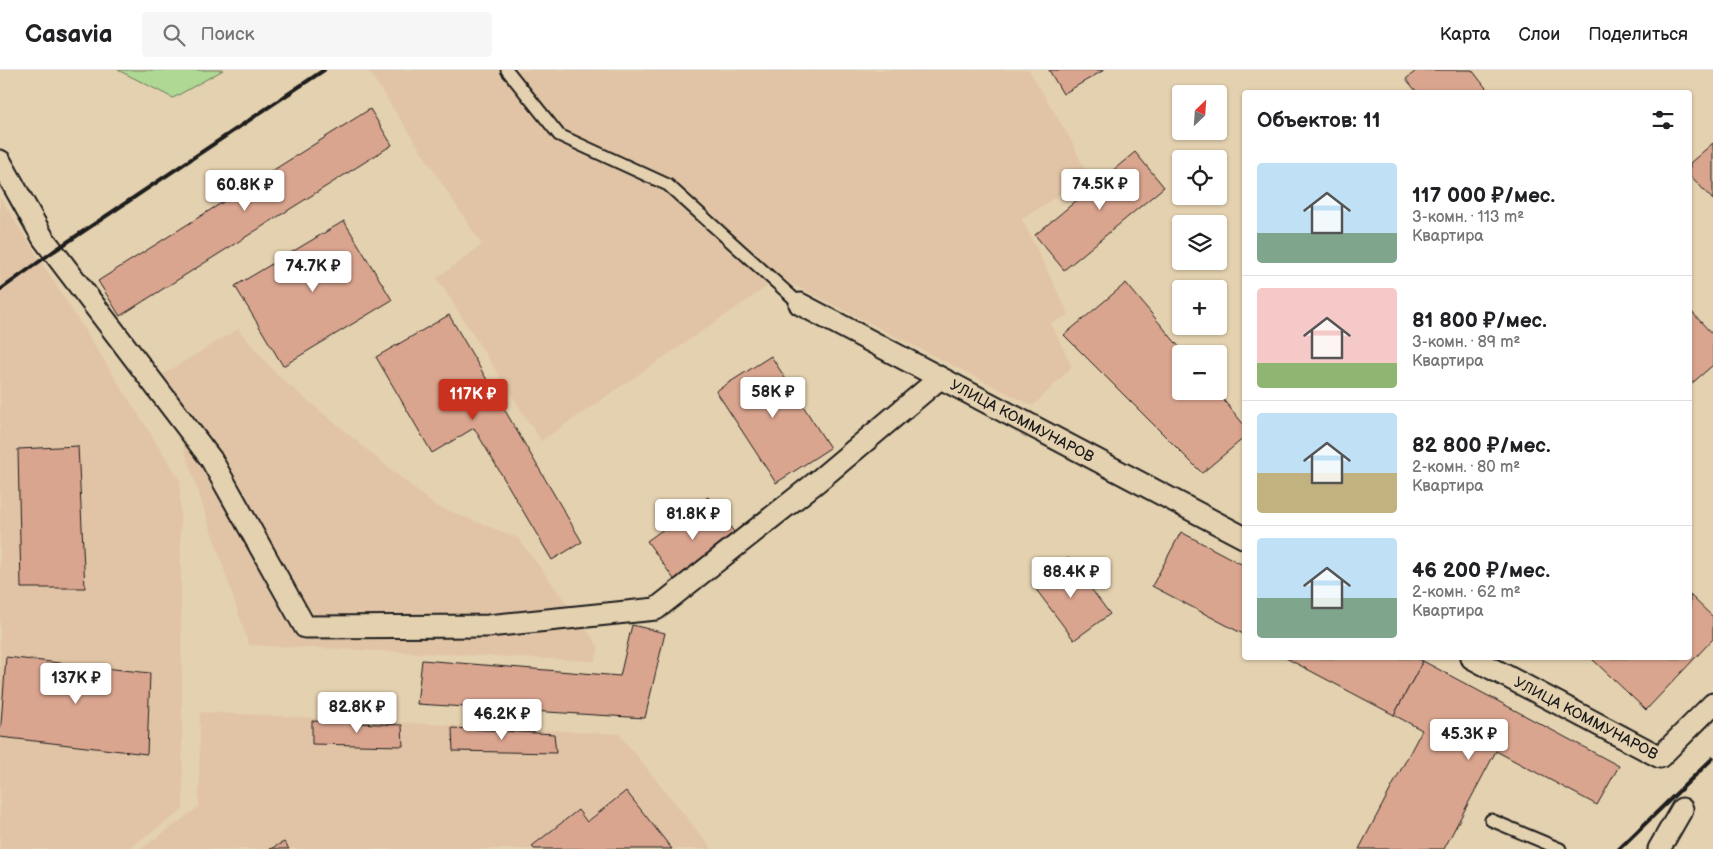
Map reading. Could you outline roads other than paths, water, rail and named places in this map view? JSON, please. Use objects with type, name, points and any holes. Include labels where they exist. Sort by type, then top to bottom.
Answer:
[{"type":"street","points":[[0,161],[43,238],[211,459],[305,626],[488,626],[656,609],[819,480],[940,378]]},
{"type":"street","name":"УЛИЦА КОММУНАРОВ","points":[[800,304],[1242,536]]},
{"type":"street","name":"УЛИЦА КОММУНАРОВ","points":[[1476,660],[1660,756],[1713,704]]},
{"type":"street","points":[[1659,849],[1682,809]]},
{"type":"lane","points":[[507,70],[559,135],[668,185],[800,304]]},
{"type":"lane","points":[[1491,820],[1560,849]]},
{"type":"railway","points":[[0,290],[54,251],[324,70]]},
{"type":"railway","points":[[1619,849],[1713,758]]}]
